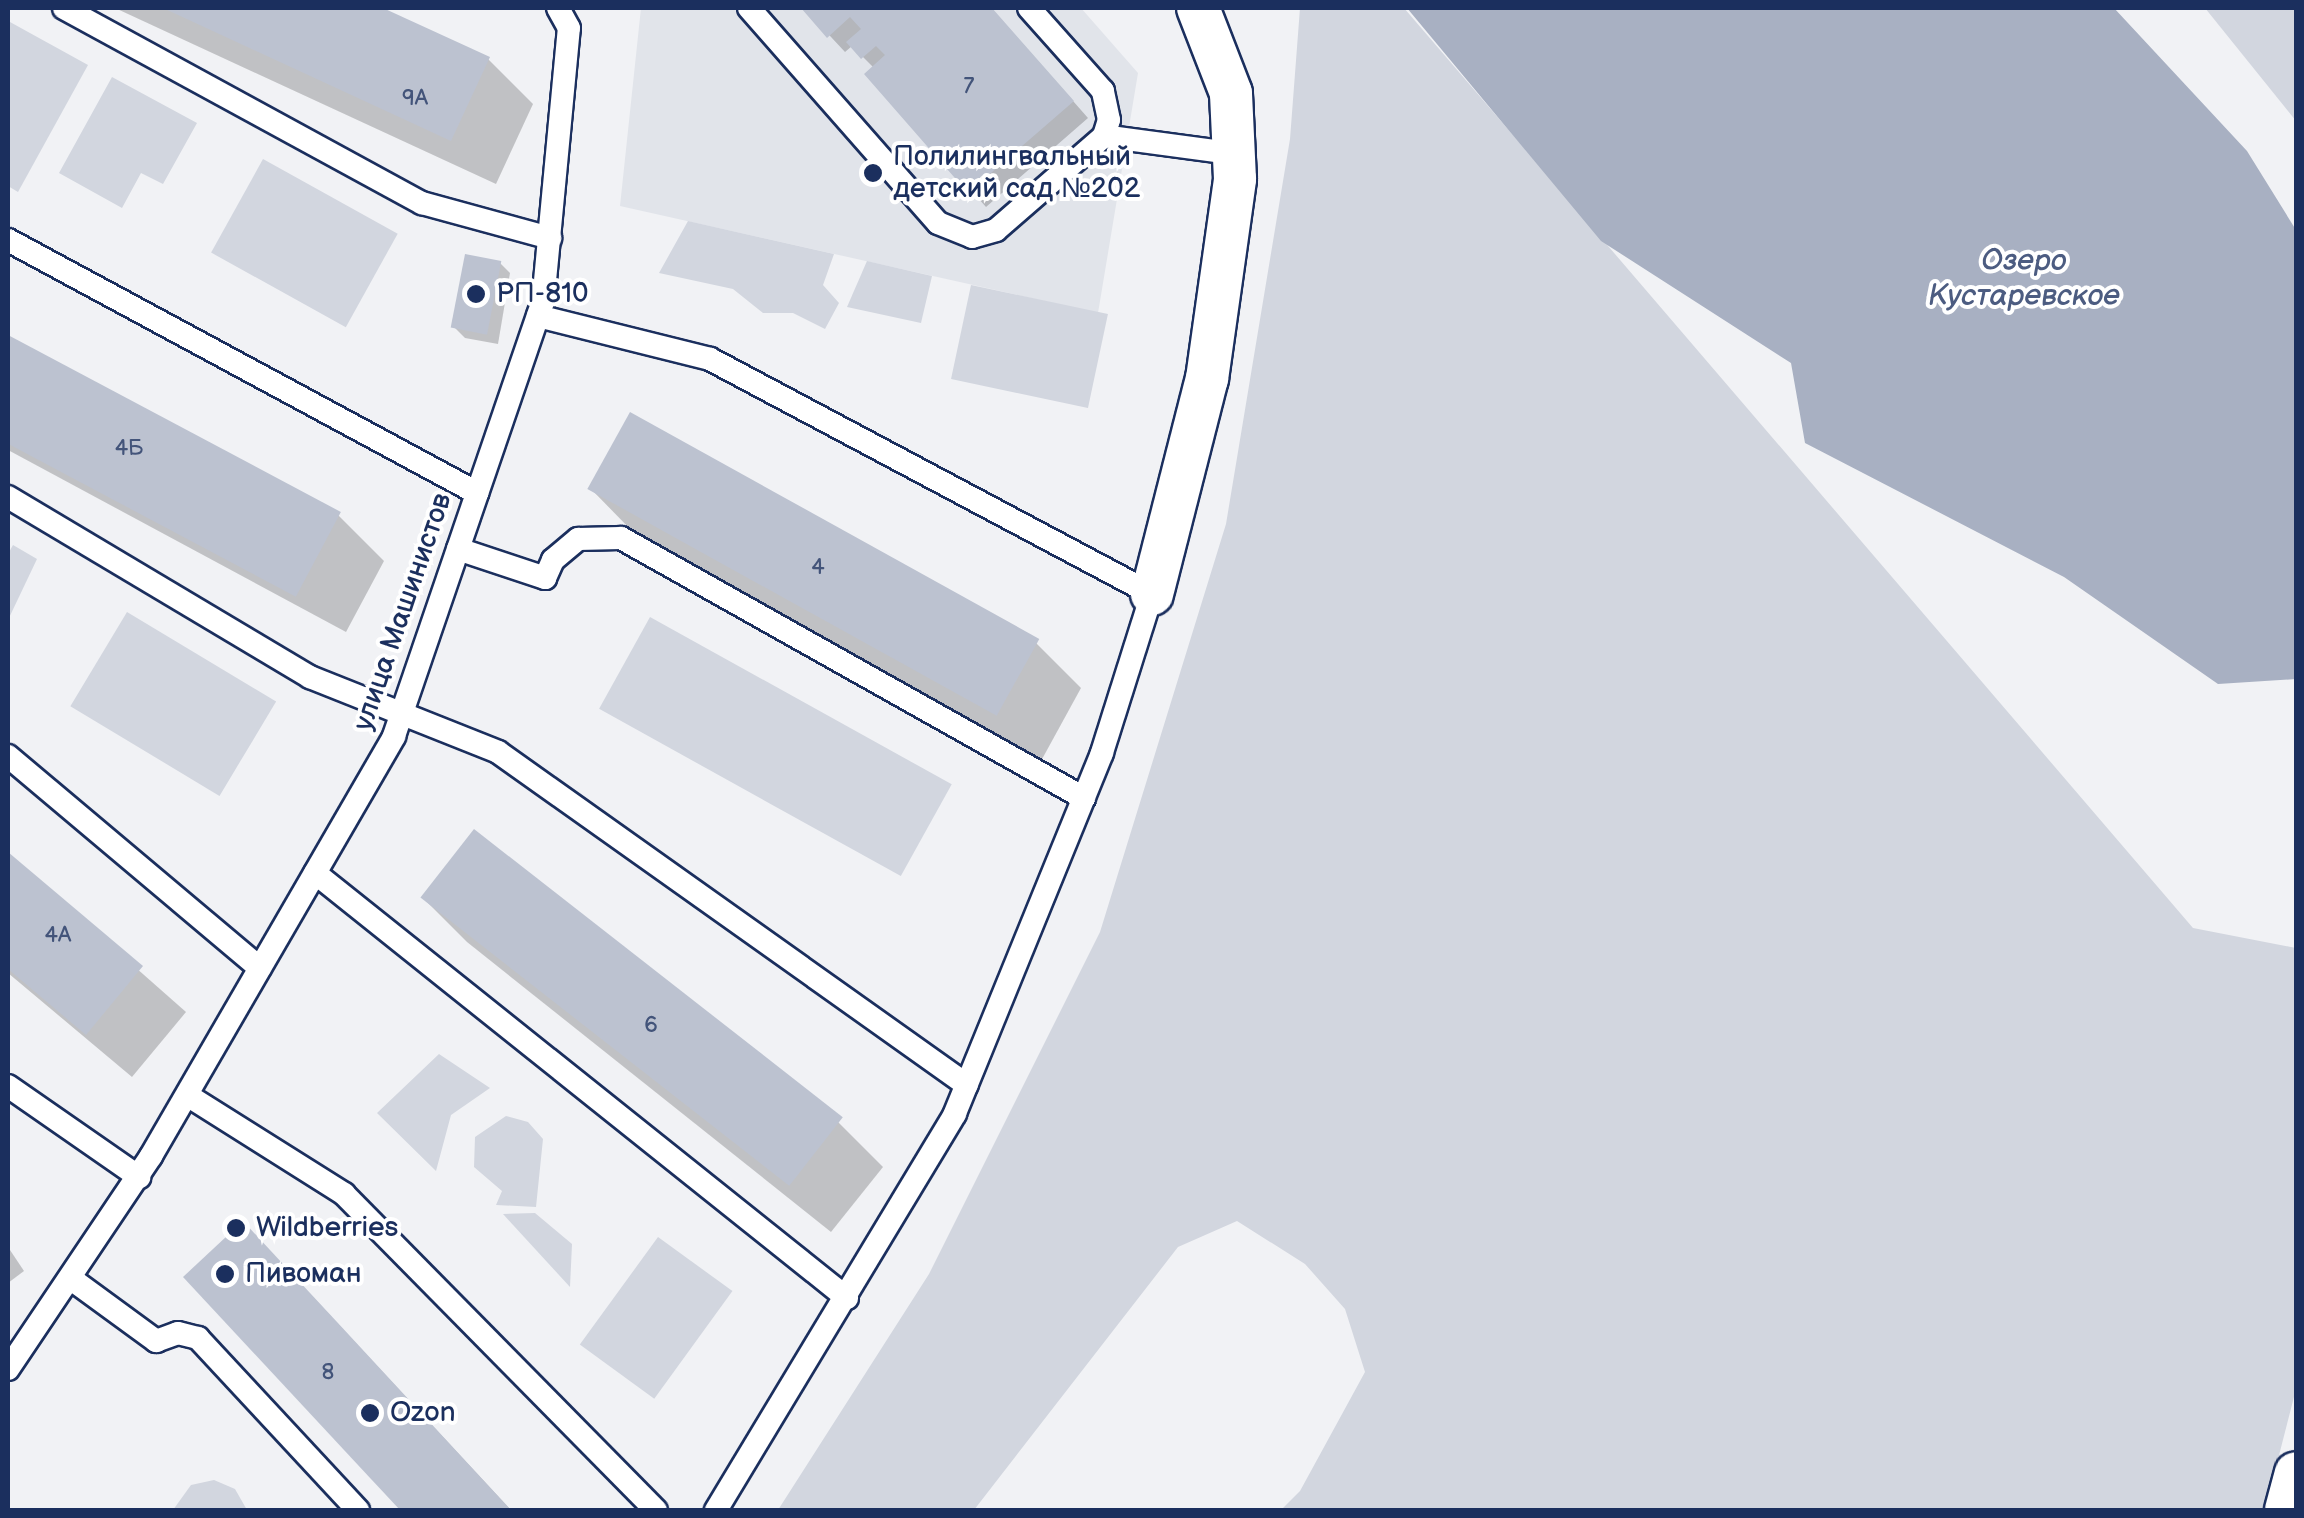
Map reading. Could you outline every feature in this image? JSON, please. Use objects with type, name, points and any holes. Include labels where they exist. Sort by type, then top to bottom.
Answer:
[{"type":"street","points":[[1152,594],[1206,378],[1237,154],[1226,74],[1198,8]]},
{"type":"street","points":[[2286,1510],[2296,1473]]},
{"type":"lane","points":[[64,8],[422,203],[550,238]]},
{"type":"lane","points":[[750,8],[938,223],[960,236],[996,230],[1104,136],[1110,113],[1103,91],[1030,8]]},
{"type":"lane","name":"улица Машинистов","points":[[8,1369],[139,1176],[315,873],[401,714],[538,316],[550,238],[562,14]]},
{"type":"lane","points":[[1104,136],[1237,154]]},
{"type":"lane","points":[[8,240],[477,494]]},
{"type":"lane","points":[[538,316],[710,359],[1152,594],[1084,798],[968,1086],[923,1176],[716,1510]]},
{"type":"lane","points":[[8,496],[310,678],[498,752],[968,1086]]},
{"type":"lane","points":[[458,549],[545,578],[553,560],[578,539],[621,538],[1084,798]]},
{"type":"lane","points":[[8,756],[260,968]]},
{"type":"lane","points":[[315,873],[847,1298]]},
{"type":"lane","points":[[8,1086],[139,1176]]},
{"type":"lane","points":[[186,1095],[344,1194],[656,1510]]},
{"type":"lane","points":[[70,1278],[156,1340],[178,1333],[198,1338],[358,1510]]},
{"type":"shaded area","name":"Полилингвальный детский сад №202","points":[[641,8],[1081,8],[1138,73],[1098,313],[620,206]]},
{"type":"shaded area","points":[[1300,8],[1404,8],[2193,928],[2296,948],[2296,1389],[2265,1510],[1281,1510],[1300,1491],[1365,1372],[1345,1309],[1305,1264],[1237,1221],[1178,1247],[974,1510],[778,1510],[929,1274],[1100,932],[1226,524],[1290,139]]},
{"type":"shaded area","points":[[2205,8],[2296,8],[2296,121]]},
{"type":"shaded area","points":[[10,22],[88,65],[18,192],[8,186]]},
{"type":"shaded area","points":[[112,77],[197,123],[163,184],[141,173],[122,208],[59,173]]},
{"type":"shaded area","points":[[263,159],[398,234],[346,327],[211,253]]},
{"type":"shaded area","points":[[688,221],[834,254],[823,285],[839,303],[825,329],[793,313],[763,313],[733,289],[659,273]]},
{"type":"shaded area","points":[[867,261],[932,276],[921,323],[847,307]]},
{"type":"shaded area","points":[[971,285],[1108,314],[1088,408],[951,379]]},
{"type":"shaded area","points":[[13,545],[37,559],[8,620],[8,554]]},
{"type":"shaded area","points":[[127,612],[276,702],[219,796],[70,706]]},
{"type":"shaded area","points":[[650,617],[952,784],[901,876],[599,709]]},
{"type":"shaded area","points":[[439,1054],[490,1088],[451,1115],[436,1171],[377,1113]]},
{"type":"shaded area","points":[[506,1116],[528,1122],[543,1139],[536,1207],[496,1205],[502,1191],[474,1167],[475,1137]]},
{"type":"shaded area","points":[[535,1213],[572,1244],[570,1287],[503,1214]]},
{"type":"shaded area","points":[[658,1237],[732,1291],[654,1399],[580,1345]]},
{"type":"shaded area","points":[[214,1480],[235,1489],[247,1510],[173,1510],[191,1485]]},
{"type":"water","name":"Озеро Кустаревское","points":[[1407,8],[2114,8],[2247,151],[2296,230],[2296,679],[2218,684],[2064,577],[1805,443],[1791,363],[1601,241]]},
{"type":"building","points":[[163,8],[383,8],[490,57],[451,141]]},
{"type":"building","points":[[801,8],[992,8],[1074,101],[968,193],[864,74],[885,55],[876,46],[861,59],[846,42],[861,29],[850,17],[827,38]]},
{"type":"building","name":"РП-810","points":[[465,254],[501,261],[487,335],[451,328]]},
{"type":"building","points":[[8,335],[341,512],[296,597],[8,444]]},
{"type":"building","points":[[630,412],[1039,639],[997,716],[587,489]]},
{"type":"building","points":[[474,829],[843,1117],[789,1186],[420,898]]},
{"type":"building","points":[[8,852],[143,966],[86,1035],[8,969]]},
{"type":"building","points":[[243,1221],[511,1510],[400,1510],[183,1277]]},
{"type":"place","name":"Полилингвальный детский сад №202","points":[[873,173]]},
{"type":"place","name":"РП-810","points":[[476,294]]},
{"type":"place","name":"Wildberries","points":[[236,1228]]},
{"type":"place","name":"Пивоман","points":[[225,1274]]},
{"type":"place","name":"Ozon","points":[[370,1413]]}]
